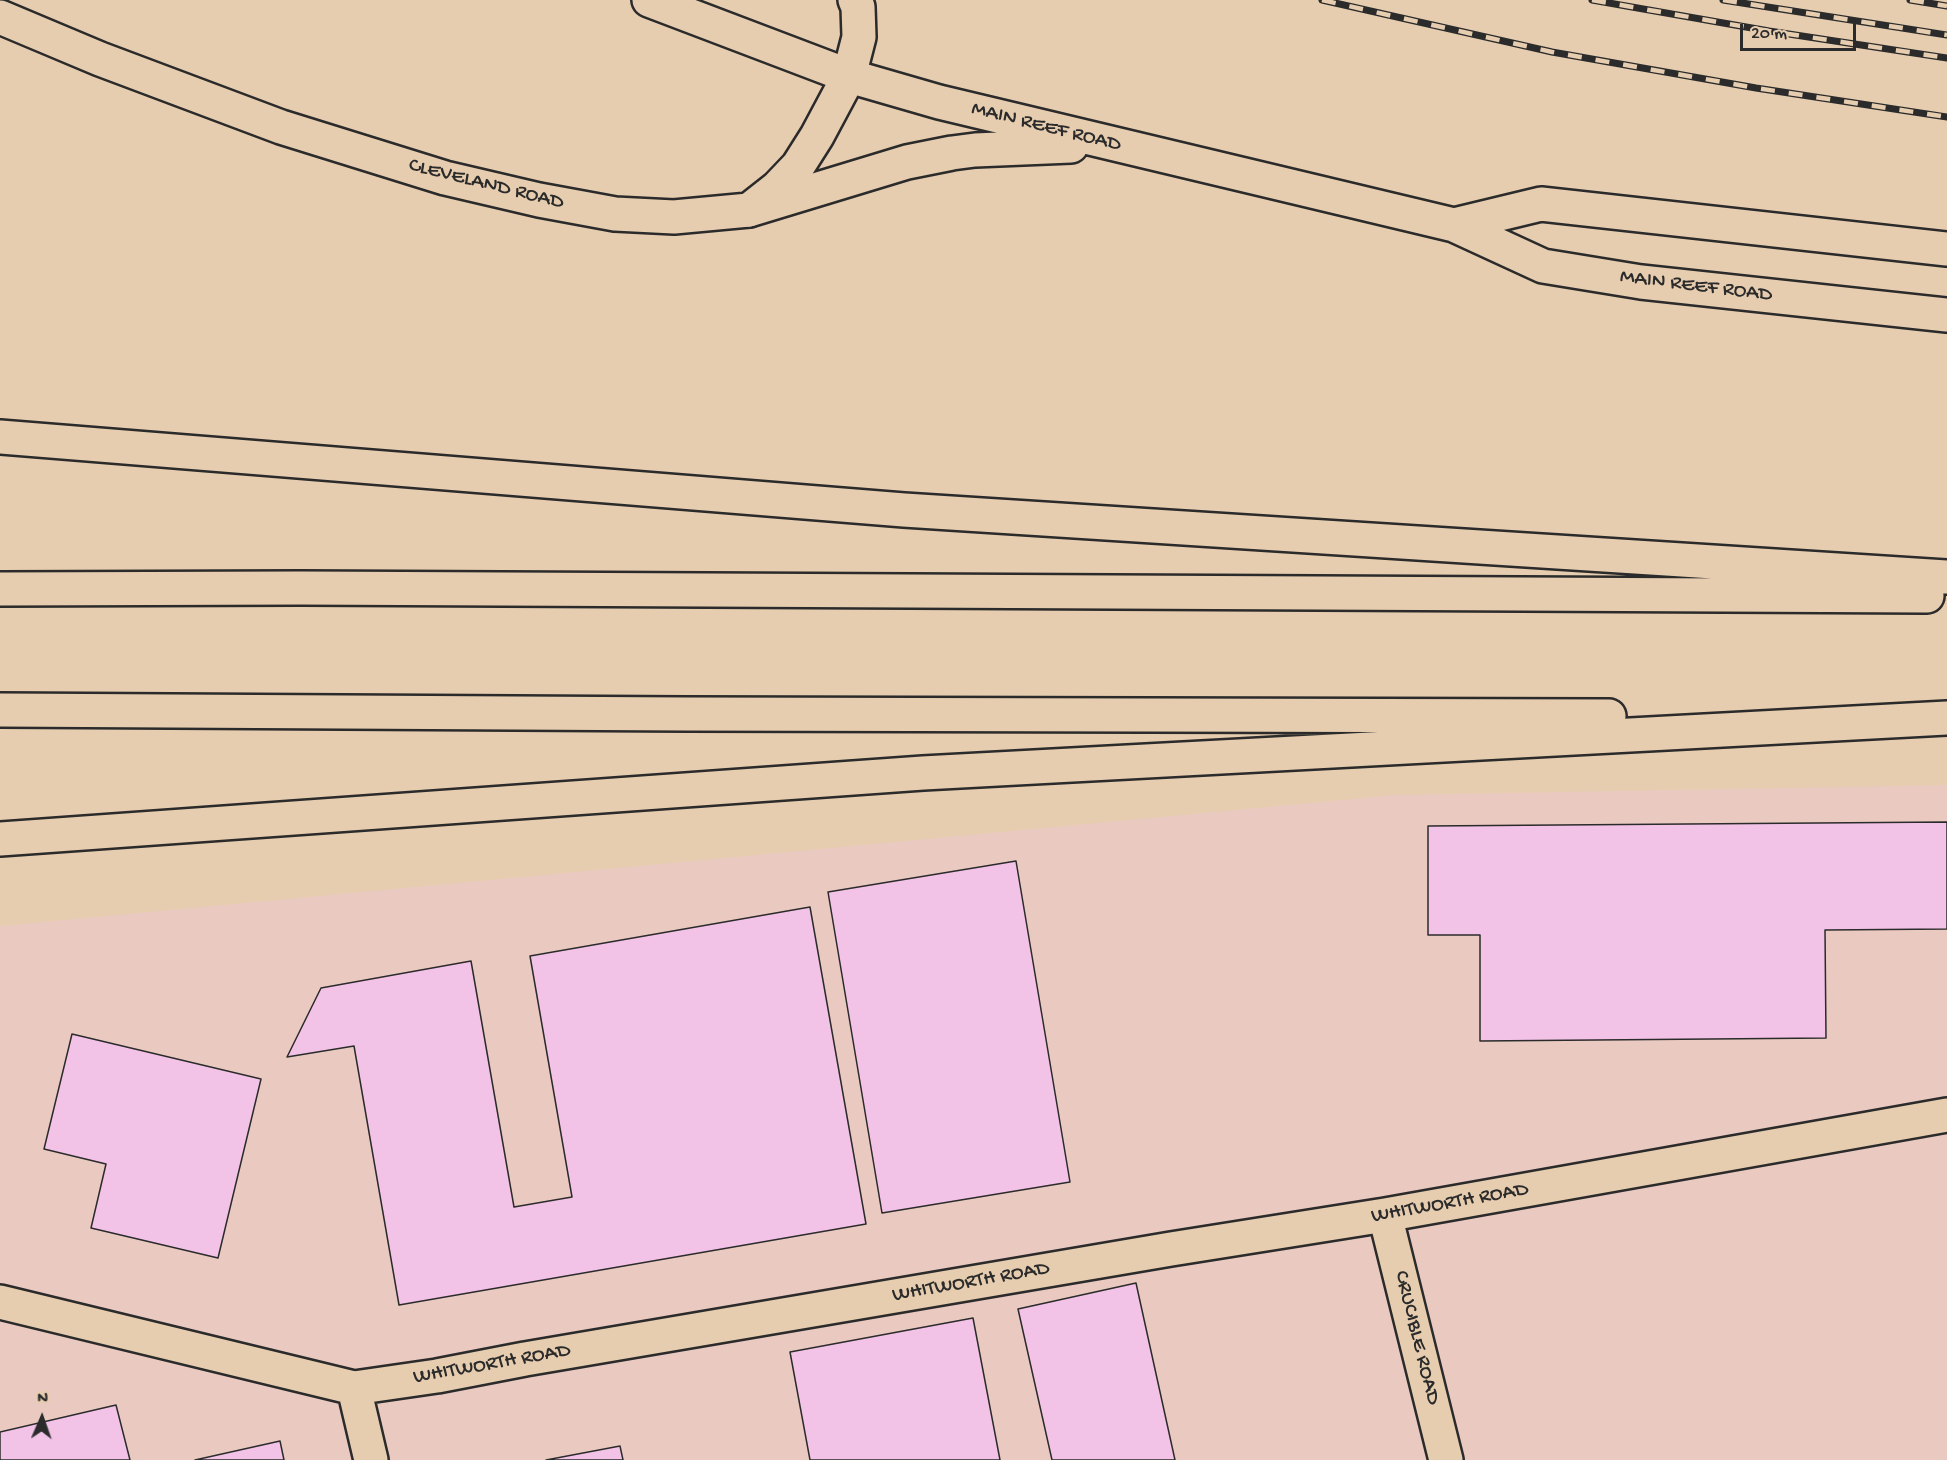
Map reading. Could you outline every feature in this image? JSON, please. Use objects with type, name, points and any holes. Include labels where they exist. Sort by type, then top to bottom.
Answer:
[{"type":"main road","name":"MAIN REEF ROAD","points":[[649,0],[849,76],[939,102],[1454,225],[1543,266],[1641,282],[1947,315]]},
{"type":"main road","points":[[749,210],[777,189],[798,166],[849,76],[859,37],[858,7],[855,0]]},
{"type":"main road","name":"CLEVELAND ROAD","points":[[0,17],[100,59],[281,127],[445,178],[539,200],[615,214],[674,217],[749,210],[907,162],[952,153],[1112,144]]},
{"type":"main road","name":"MAIN REEF ROAD","points":[[1454,225],[1541,204],[1947,249]]},
{"type":"main road","points":[[0,437],[904,510],[1947,577]]},
{"type":"main road","points":[[0,589],[312,588],[1947,597]]},
{"type":"main road","points":[[0,710],[1947,718]]},
{"type":"main road","points":[[0,839],[923,773],[1947,718]]},
{"type":"main road","name":"WHITWORTH ROAD","points":[[0,1302],[354,1388],[438,1376],[525,1359],[1171,1249],[1385,1215],[1947,1115]]},
{"type":"main road","name":"CRUCIBLE ROAD","points":[[1385,1215],[1446,1460]]},
{"type":"main road","points":[[354,1388],[371,1460]]},
{"type":"shaded area","points":[[1947,785],[1947,1460],[0,1460],[0,926],[1395,795]]},
{"type":"building","points":[[1947,822],[1947,929],[1825,930],[1826,1038],[1480,1041],[1480,935],[1428,935],[1428,826]]},
{"type":"building","points":[[1016,861],[1070,1182],[882,1213],[828,892]]},
{"type":"building","points":[[810,907],[866,1224],[399,1305],[354,1046],[287,1057],[321,988],[471,961],[514,1207],[572,1197],[530,956]]},
{"type":"building","points":[[72,1034],[261,1079],[218,1258],[91,1228],[106,1164],[44,1149]]},
{"type":"building","points":[[1136,1283],[1175,1460],[1052,1460],[1018,1309]]},
{"type":"building","points":[[973,1318],[1000,1460],[810,1460],[790,1352]]},
{"type":"building","points":[[116,1405],[130,1460],[0,1460],[0,1432]]},
{"type":"building","points":[[280,1441],[284,1460],[195,1460]]},
{"type":"building","points":[[620,1446],[623,1460],[546,1460]]},
{"type":"railway","points":[[1322,0],[1552,52],[1756,88],[1947,117]]},
{"type":"railway","points":[[1592,0],[1769,31],[1947,58]]},
{"type":"railway","points":[[1723,0],[1947,35]]},
{"type":"railway","points":[[1910,0],[1947,6]]}]
